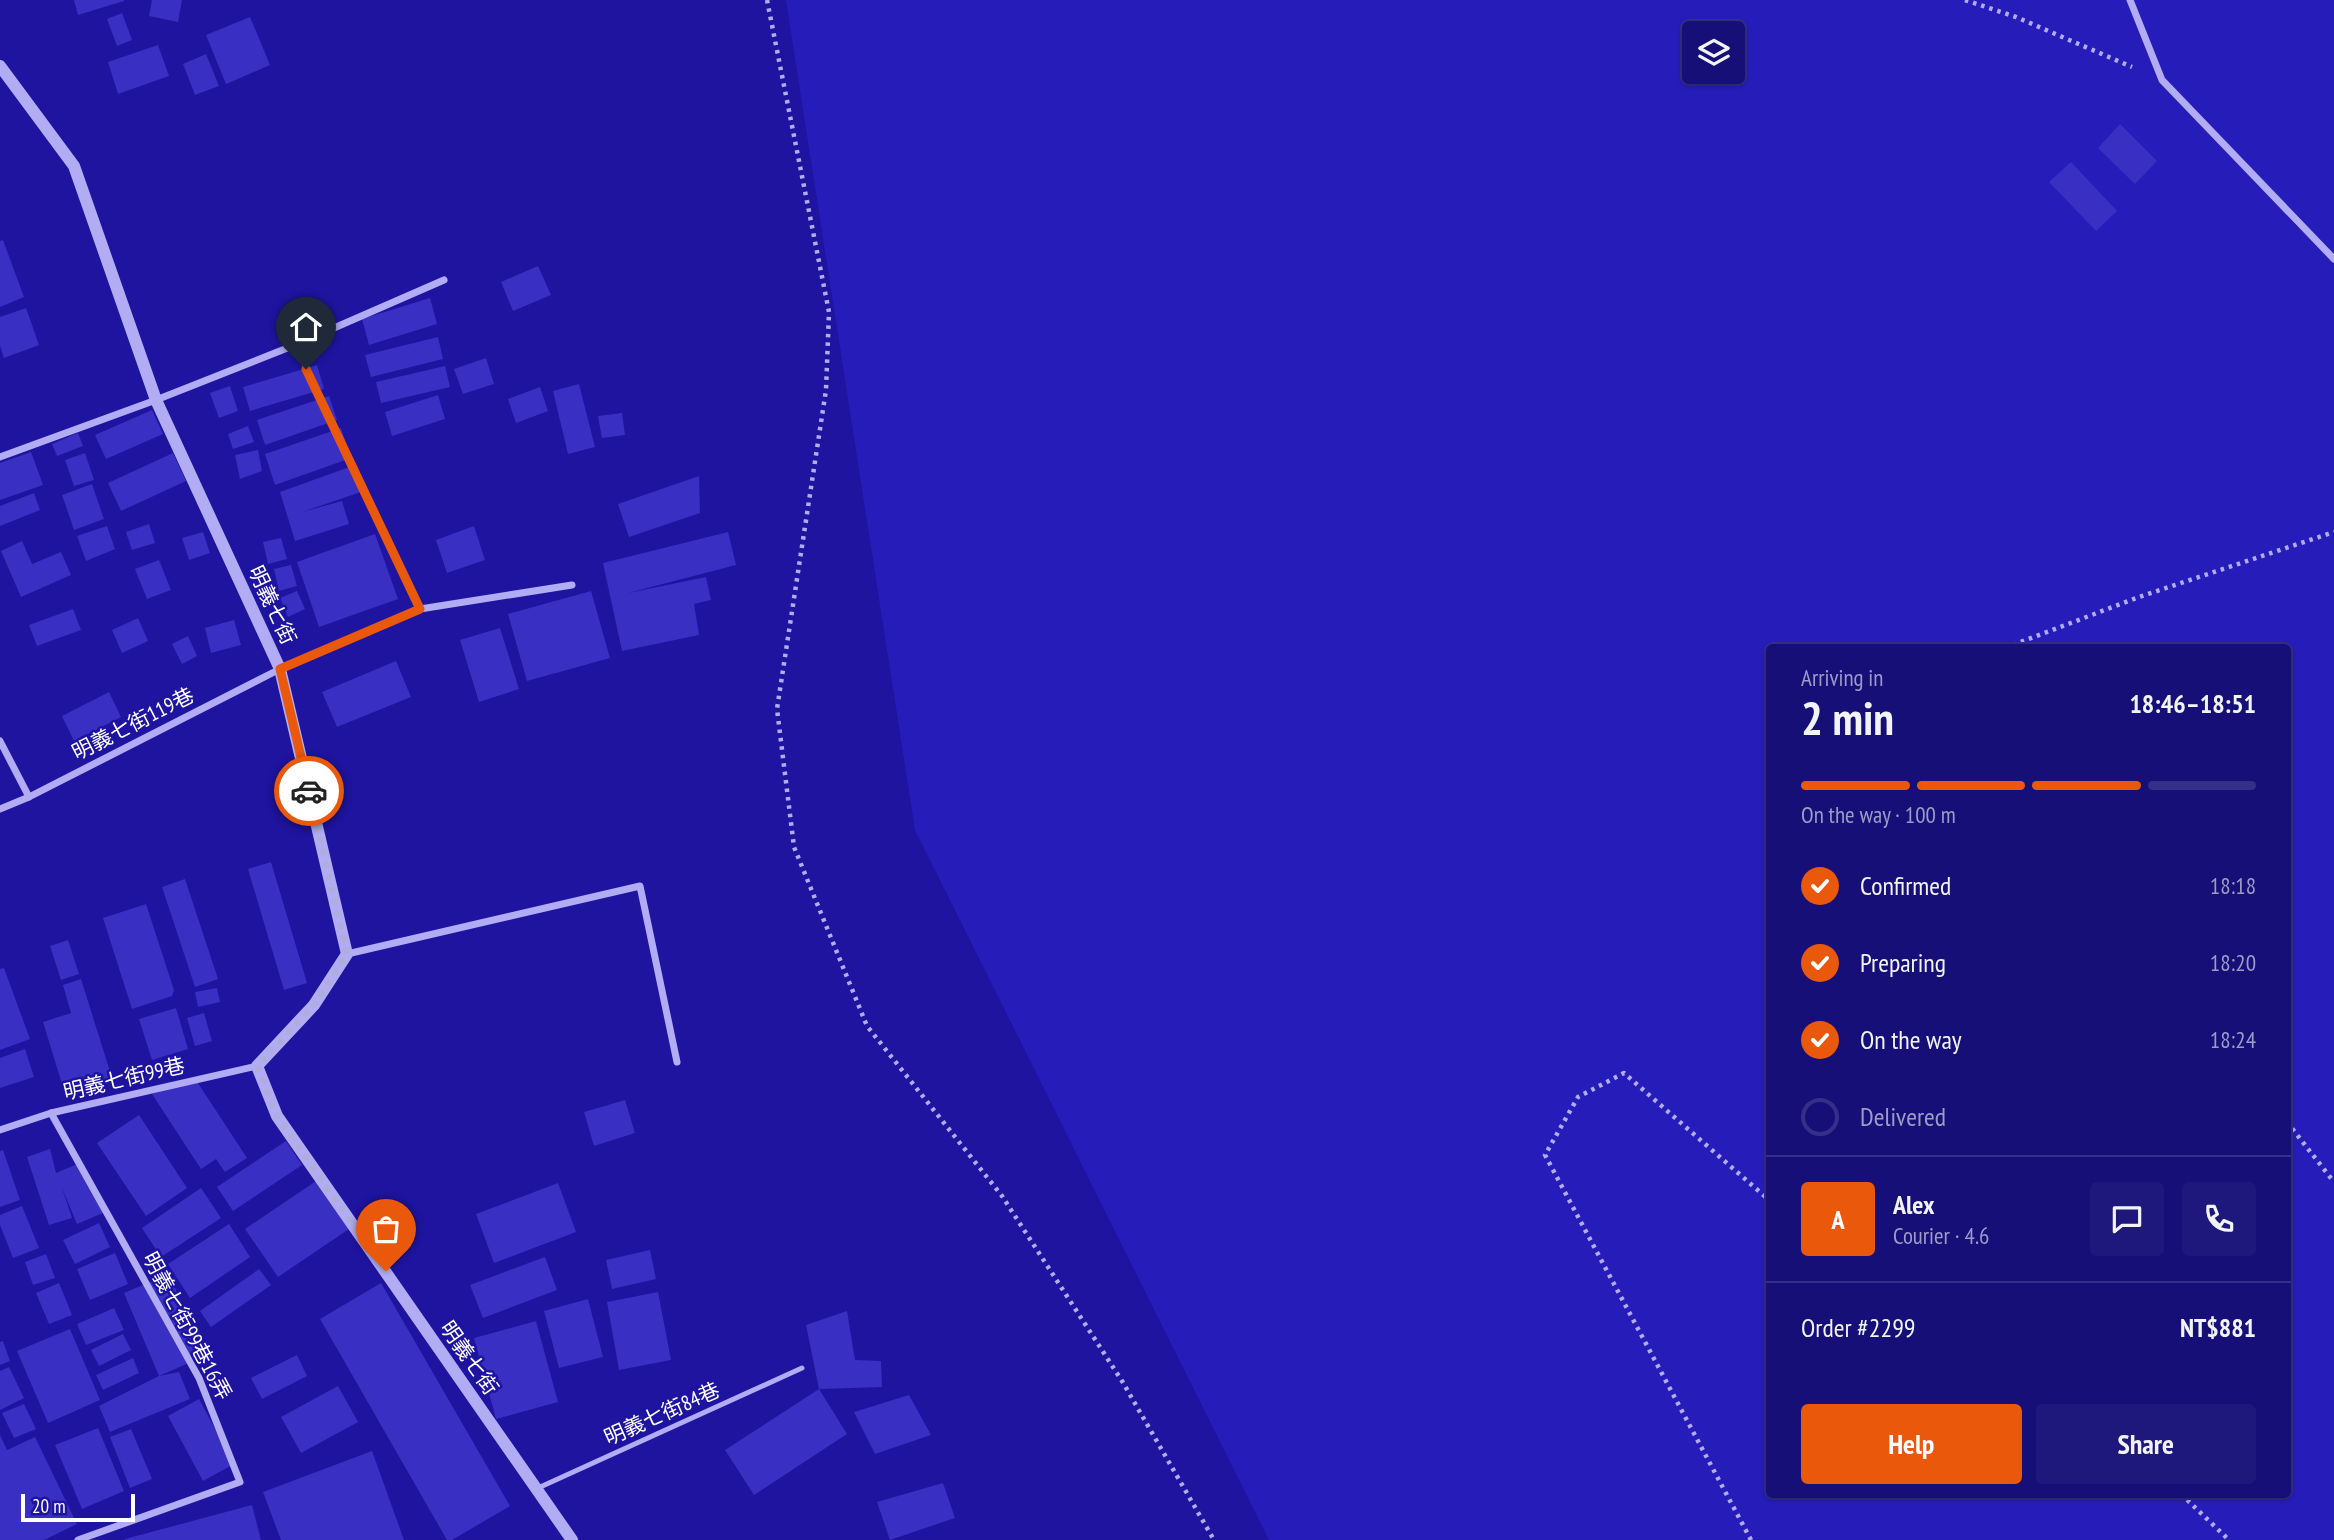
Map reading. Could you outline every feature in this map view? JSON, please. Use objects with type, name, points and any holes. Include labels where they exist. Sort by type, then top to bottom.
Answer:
[{"type":"street","points":[[2130,0],[2162,80],[2334,259]]},
{"type":"street","name":"明義七街","points":[[0,66],[74,166],[156,400],[280,669],[347,954]]},
{"type":"street","points":[[0,457],[295,345],[444,280]]},
{"type":"street","name":"明義七街119巷","points":[[0,809],[29,797],[280,669],[420,609],[572,585]]},
{"type":"street","points":[[0,741],[29,797]]},
{"type":"street","points":[[257,1066],[314,1005],[347,954],[640,886],[677,1062]]},
{"type":"street","name":"明義七街","points":[[257,1066],[277,1116],[572,1540]]},
{"type":"street","name":"明義七街99巷","points":[[0,1130],[51,1113],[257,1066]]},
{"type":"street","name":"明義七街99巷16弄","points":[[51,1113],[199,1378],[240,1482],[78,1540]]},
{"type":"lane","points":[[295,345],[420,609]]},
{"type":"lane","name":"明義七街84巷","points":[[536,1489],[802,1368]]},
{"type":"path","points":[[767,0],[828,313],[826,390],[777,709],[794,847],[867,1026],[1002,1196],[1122,1381],[1214,1540]]},
{"type":"path","points":[[1965,0],[2016,17],[2162,80]]},
{"type":"path","points":[[2016,644],[2139,597],[2334,532]]},
{"type":"path","points":[[1751,1540],[1545,1155],[1578,1097],[1624,1073],[1766,1197]]},
{"type":"path","points":[[2291,1127],[2334,1181]]},
{"type":"path","points":[[2185,1498],[2229,1540]]},
{"type":"shaded area","points":[[786,0],[2334,0],[2334,1540],[1269,1540],[915,830]]},
{"type":"building","points":[[74,0],[124,0],[124,1],[78,15]]},
{"type":"building","points":[[152,0],[182,0],[178,22],[149,16]]},
{"type":"building","points":[[122,13],[132,40],[117,46],[107,19]]},
{"type":"building","points":[[250,17],[270,65],[226,84],[206,35]]},
{"type":"building","points":[[158,45],[169,76],[118,94],[108,62]]},
{"type":"building","points":[[206,54],[219,86],[195,95],[183,64]]},
{"type":"building","points":[[2120,124],[2157,161],[2135,184],[2098,148]]},
{"type":"building","points":[[2071,162],[2117,211],[2096,231],[2049,182]]},
{"type":"building","points":[[3,240],[24,297],[0,307],[0,241]]},
{"type":"building","points":[[538,266],[551,295],[513,311],[501,282]]},
{"type":"building","points":[[430,298],[437,324],[369,345],[362,319]]},
{"type":"building","points":[[26,308],[39,345],[4,358],[0,346],[0,317]]},
{"type":"building","points":[[438,337],[443,359],[371,377],[365,355]]},
{"type":"building","points":[[486,358],[494,384],[463,394],[454,369]]},
{"type":"building","points":[[317,365],[324,389],[250,411],[243,387]]},
{"type":"building","points":[[445,366],[450,387],[381,403],[376,382]]},
{"type":"building","points":[[579,384],[595,447],[568,454],[553,391]]},
{"type":"building","points":[[230,386],[238,411],[219,418],[210,393]]},
{"type":"building","points":[[540,387],[548,411],[516,423],[508,399]]},
{"type":"building","points":[[438,395],[445,419],[392,436],[385,412]]},
{"type":"building","points":[[329,396],[337,420],[265,445],[257,420]]},
{"type":"building","points":[[152,410],[163,434],[106,459],[95,435]]},
{"type":"building","points":[[622,413],[625,435],[602,438],[598,416]]},
{"type":"building","points":[[248,426],[254,442],[233,449],[228,434]]},
{"type":"building","points":[[341,428],[351,458],[275,485],[265,454]]},
{"type":"building","points":[[78,433],[83,446],[57,456],[52,444]]},
{"type":"building","points":[[258,450],[262,471],[240,479],[235,455]]},
{"type":"building","points":[[31,452],[43,485],[0,500],[0,463]]},
{"type":"building","points":[[85,453],[94,480],[74,486],[65,460]]},
{"type":"building","points":[[173,453],[186,481],[121,511],[108,483]]},
{"type":"building","points":[[355,465],[362,486],[361,492],[302,512],[342,501],[349,524],[295,541],[280,492]]},
{"type":"building","points":[[699,476],[700,513],[629,537],[618,504]]},
{"type":"building","points":[[92,484],[104,519],[74,530],[62,495]]},
{"type":"building","points":[[34,493],[40,510],[0,526],[0,506]]},
{"type":"building","points":[[149,524],[155,543],[132,550],[126,532]]},
{"type":"building","points":[[107,526],[115,549],[86,561],[77,536]]},
{"type":"building","points":[[474,526],[485,560],[447,573],[436,540]]},
{"type":"building","points":[[203,532],[210,553],[189,560],[182,538]]},
{"type":"building","points":[[728,532],[736,565],[628,593],[706,577],[711,600],[694,604],[699,635],[622,651],[603,563]]},
{"type":"building","points":[[375,534],[398,599],[319,627],[297,562]]},
{"type":"building","points":[[281,538],[287,559],[268,564],[263,542]]},
{"type":"building","points":[[22,541],[32,564],[61,552],[71,575],[21,597],[1,551]]},
{"type":"building","points":[[159,560],[171,590],[147,599],[135,569]]},
{"type":"building","points":[[291,565],[297,586],[279,591],[274,569]]},
{"type":"building","points":[[297,591],[305,609],[288,617],[280,598]]},
{"type":"building","points":[[591,591],[610,658],[527,681],[508,614]]},
{"type":"building","points":[[73,609],[81,630],[37,646],[29,625]]},
{"type":"building","points":[[138,618],[148,641],[122,653],[112,630]]},
{"type":"building","points":[[234,620],[241,645],[211,653],[205,628]]},
{"type":"building","points":[[500,628],[519,689],[479,702],[460,640]]},
{"type":"building","points":[[188,636],[197,656],[182,664],[172,644]]},
{"type":"building","points":[[396,661],[411,697],[337,727],[322,692]]},
{"type":"building","points":[[109,692],[121,717],[74,741],[62,716]]},
{"type":"building","points":[[271,862],[307,983],[284,990],[248,869]]},
{"type":"building","points":[[185,879],[218,979],[195,987],[162,887]]},
{"type":"building","points":[[146,904],[174,990],[172,996],[132,1009],[103,918]]},
{"type":"building","points":[[68,940],[79,974],[61,980],[50,946]]},
{"type":"building","points":[[4,968],[30,1039],[0,1050],[0,969]]},
{"type":"building","points":[[81,979],[113,1081],[66,1097],[43,1022],[71,1013],[63,985]]},
{"type":"building","points":[[217,988],[220,1002],[198,1007],[195,992]]},
{"type":"building","points":[[176,1008],[188,1049],[152,1060],[139,1019]]},
{"type":"building","points":[[204,1013],[212,1041],[195,1046],[187,1018]]},
{"type":"building","points":[[25,1049],[34,1077],[0,1088],[0,1058]]},
{"type":"building","points":[[196,1080],[247,1158],[225,1172],[216,1159],[201,1169],[152,1094]]},
{"type":"building","points":[[625,1100],[635,1133],[594,1146],[584,1112]]},
{"type":"building","points":[[139,1115],[187,1188],[146,1216],[97,1143]]},
{"type":"building","points":[[286,1141],[302,1165],[233,1211],[217,1187]]},
{"type":"building","points":[[50,1149],[56,1173],[82,1162],[103,1213],[77,1224],[62,1188],[72,1218],[49,1225],[27,1157]]},
{"type":"building","points":[[3,1150],[20,1200],[0,1207],[0,1151]]},
{"type":"building","points":[[316,1181],[349,1229],[278,1277],[245,1229]]},
{"type":"building","points":[[558,1183],[576,1232],[494,1263],[476,1214]]},
{"type":"building","points":[[201,1188],[221,1218],[161,1257],[142,1228]]},
{"type":"building","points":[[22,1206],[39,1248],[13,1258],[0,1225],[0,1215]]},
{"type":"building","points":[[99,1223],[110,1247],[75,1264],[63,1240]]},
{"type":"building","points":[[229,1224],[250,1257],[190,1298],[168,1264]]},
{"type":"building","points":[[650,1250],[656,1279],[612,1289],[606,1260]]},
{"type":"building","points":[[115,1253],[128,1284],[90,1300],[77,1269]]},
{"type":"building","points":[[46,1254],[55,1278],[33,1285],[25,1262]]},
{"type":"building","points":[[545,1257],[557,1290],[483,1318],[470,1285]]},
{"type":"building","points":[[259,1269],[271,1285],[211,1327],[200,1311]]},
{"type":"building","points":[[169,1274],[205,1356],[159,1376],[124,1293]]},
{"type":"building","points":[[59,1283],[72,1315],[49,1324],[36,1293]]},
{"type":"building","points":[[381,1283],[510,1506],[452,1540],[447,1540],[320,1319]]},
{"type":"building","points":[[658,1292],[671,1360],[619,1370],[607,1302]]},
{"type":"building","points":[[588,1299],[603,1357],[559,1368],[544,1311]]},
{"type":"building","points":[[114,1308],[124,1330],[86,1345],[77,1324]]},
{"type":"building","points":[[847,1311],[855,1360],[881,1361],[882,1387],[819,1389],[806,1325]]},
{"type":"building","points":[[536,1321],[558,1402],[496,1419],[474,1338]]},
{"type":"building","points":[[70,1329],[100,1400],[48,1423],[17,1351]]},
{"type":"building","points":[[123,1334],[131,1350],[99,1366],[91,1350]]},
{"type":"building","points":[[3,1341],[10,1361],[0,1365],[0,1342]]},
{"type":"building","points":[[297,1355],[307,1376],[262,1399],[251,1378]]},
{"type":"building","points":[[133,1358],[139,1373],[103,1390],[96,1375]]},
{"type":"building","points":[[9,1367],[24,1398],[0,1410],[0,1371]]},
{"type":"building","points":[[179,1372],[190,1399],[110,1432],[99,1406],[159,1376]]},
{"type":"building","points":[[338,1386],[358,1422],[301,1453],[281,1417]]},
{"type":"building","points":[[819,1389],[847,1434],[754,1495],[725,1450]]},
{"type":"building","points":[[909,1395],[931,1435],[875,1454],[854,1412]]},
{"type":"building","points":[[199,1399],[234,1464],[203,1481],[168,1416]]},
{"type":"building","points":[[24,1404],[36,1429],[14,1438],[2,1413]]},
{"type":"building","points":[[98,1428],[124,1491],[82,1509],[55,1445]]},
{"type":"building","points":[[131,1429],[152,1479],[130,1488],[110,1437]]},
{"type":"building","points":[[0,1435],[7,1450],[35,1437],[77,1524],[44,1540],[0,1540]]},
{"type":"building","points":[[372,1451],[404,1540],[281,1540],[263,1492]]},
{"type":"building","points":[[943,1483],[955,1518],[890,1540],[877,1502]]},
{"type":"building","points":[[252,1505],[261,1540],[125,1540],[125,1539]]},
{"type":"way so far","points":[[309,791],[347,954],[314,1005],[257,1066],[277,1116],[386,1271]]},
{"type":"route","points":[[306,369],[420,609],[280,669],[309,791]]}]
